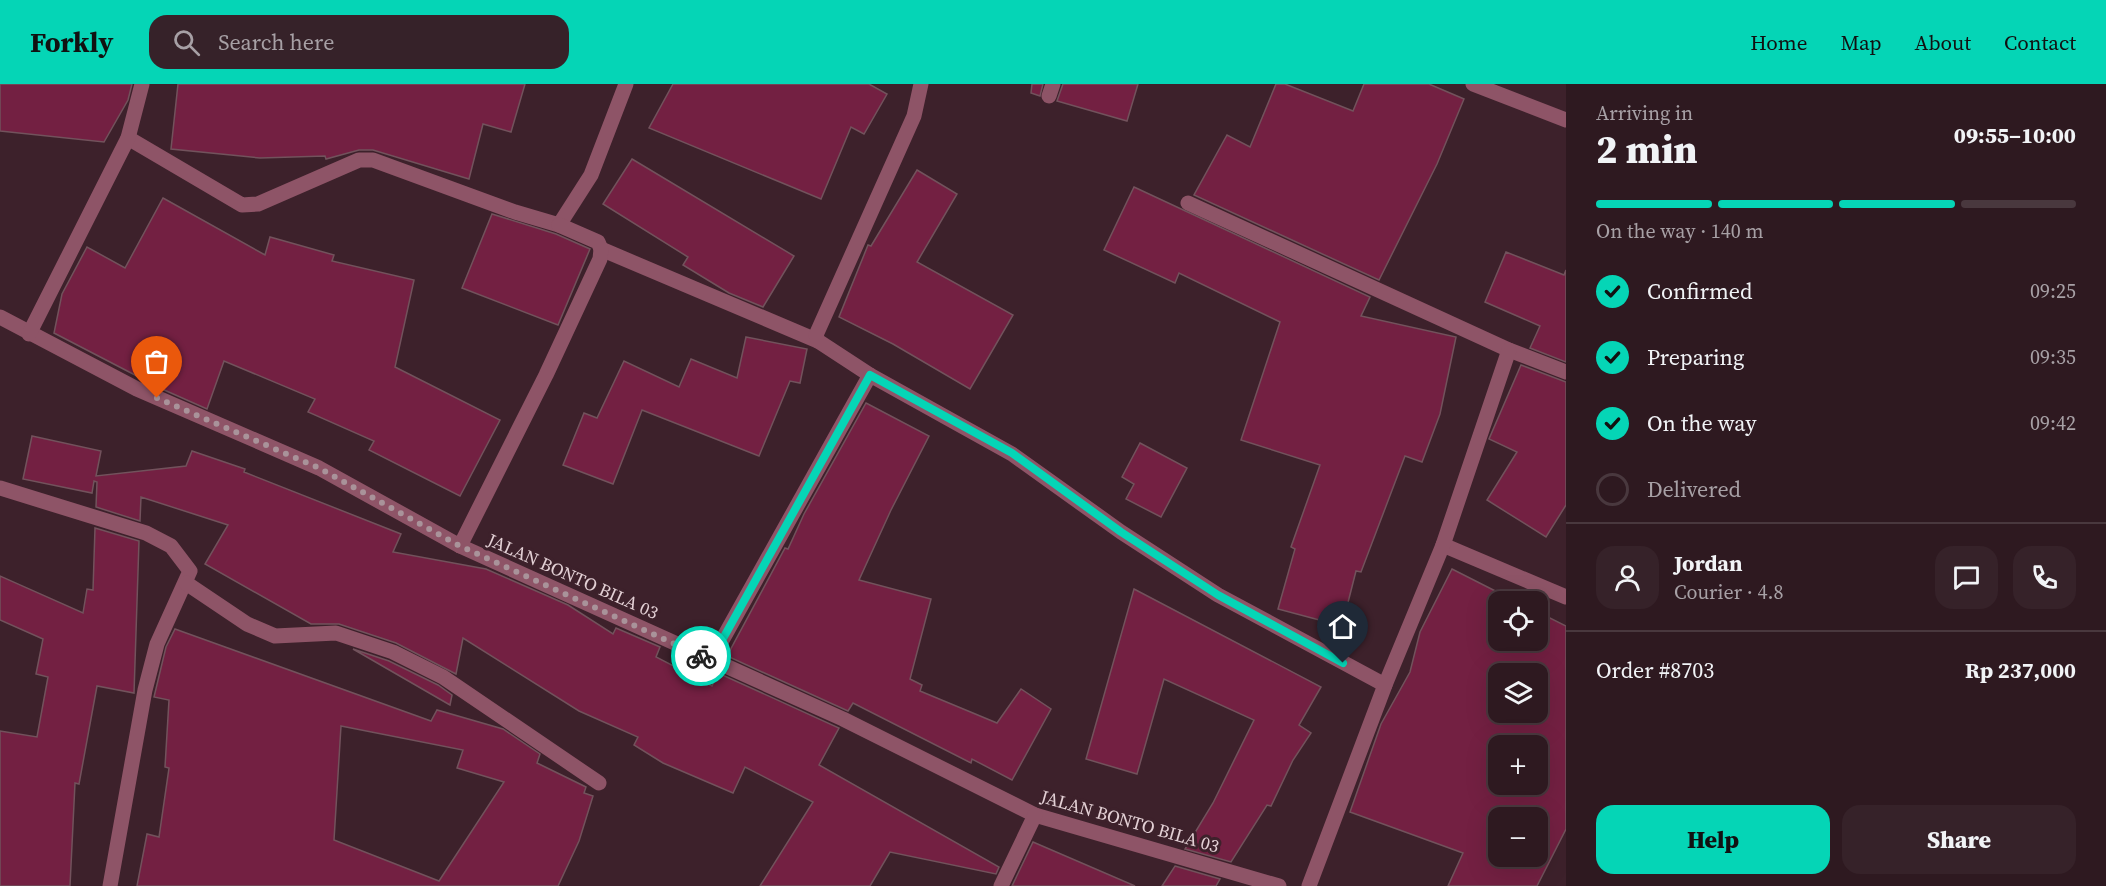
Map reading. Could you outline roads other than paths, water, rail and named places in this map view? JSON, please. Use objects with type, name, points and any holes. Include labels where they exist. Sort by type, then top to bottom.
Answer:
[{"type":"street","points":[[29,334],[128,138],[142,84]]},
{"type":"street","points":[[559,225],[591,175],[626,84]]},
{"type":"street","points":[[818,341],[819,326],[914,116],[921,84]]},
{"type":"street","points":[[1473,84],[1566,120]]},
{"type":"street","points":[[128,138],[242,205],[258,204],[359,160],[373,160],[506,209],[559,225],[598,242],[601,249],[600,259],[546,375],[460,546]]},
{"type":"street","points":[[1188,203],[1509,350],[1566,372]]},
{"type":"street","points":[[601,249],[818,341],[870,375],[1012,453],[1121,532],[1218,595],[1385,685]]},
{"type":"street","name":"JALAN BONTO BILA 03","points":[[0,317],[137,389],[319,468],[460,546],[843,719],[1035,815],[1279,886]]},
{"type":"street","points":[[1309,886],[1385,685],[1443,545],[1509,350]]},
{"type":"street","points":[[711,660],[870,375]]},
{"type":"street","points":[[0,488],[146,533],[171,546],[190,571],[157,644],[145,690],[110,886]]},
{"type":"street","points":[[1443,545],[1566,597]]},
{"type":"street","points":[[186,583],[247,624],[275,636],[336,633],[413,662],[443,677],[599,783]]},
{"type":"street","points":[[1001,886],[1035,815]]}]
